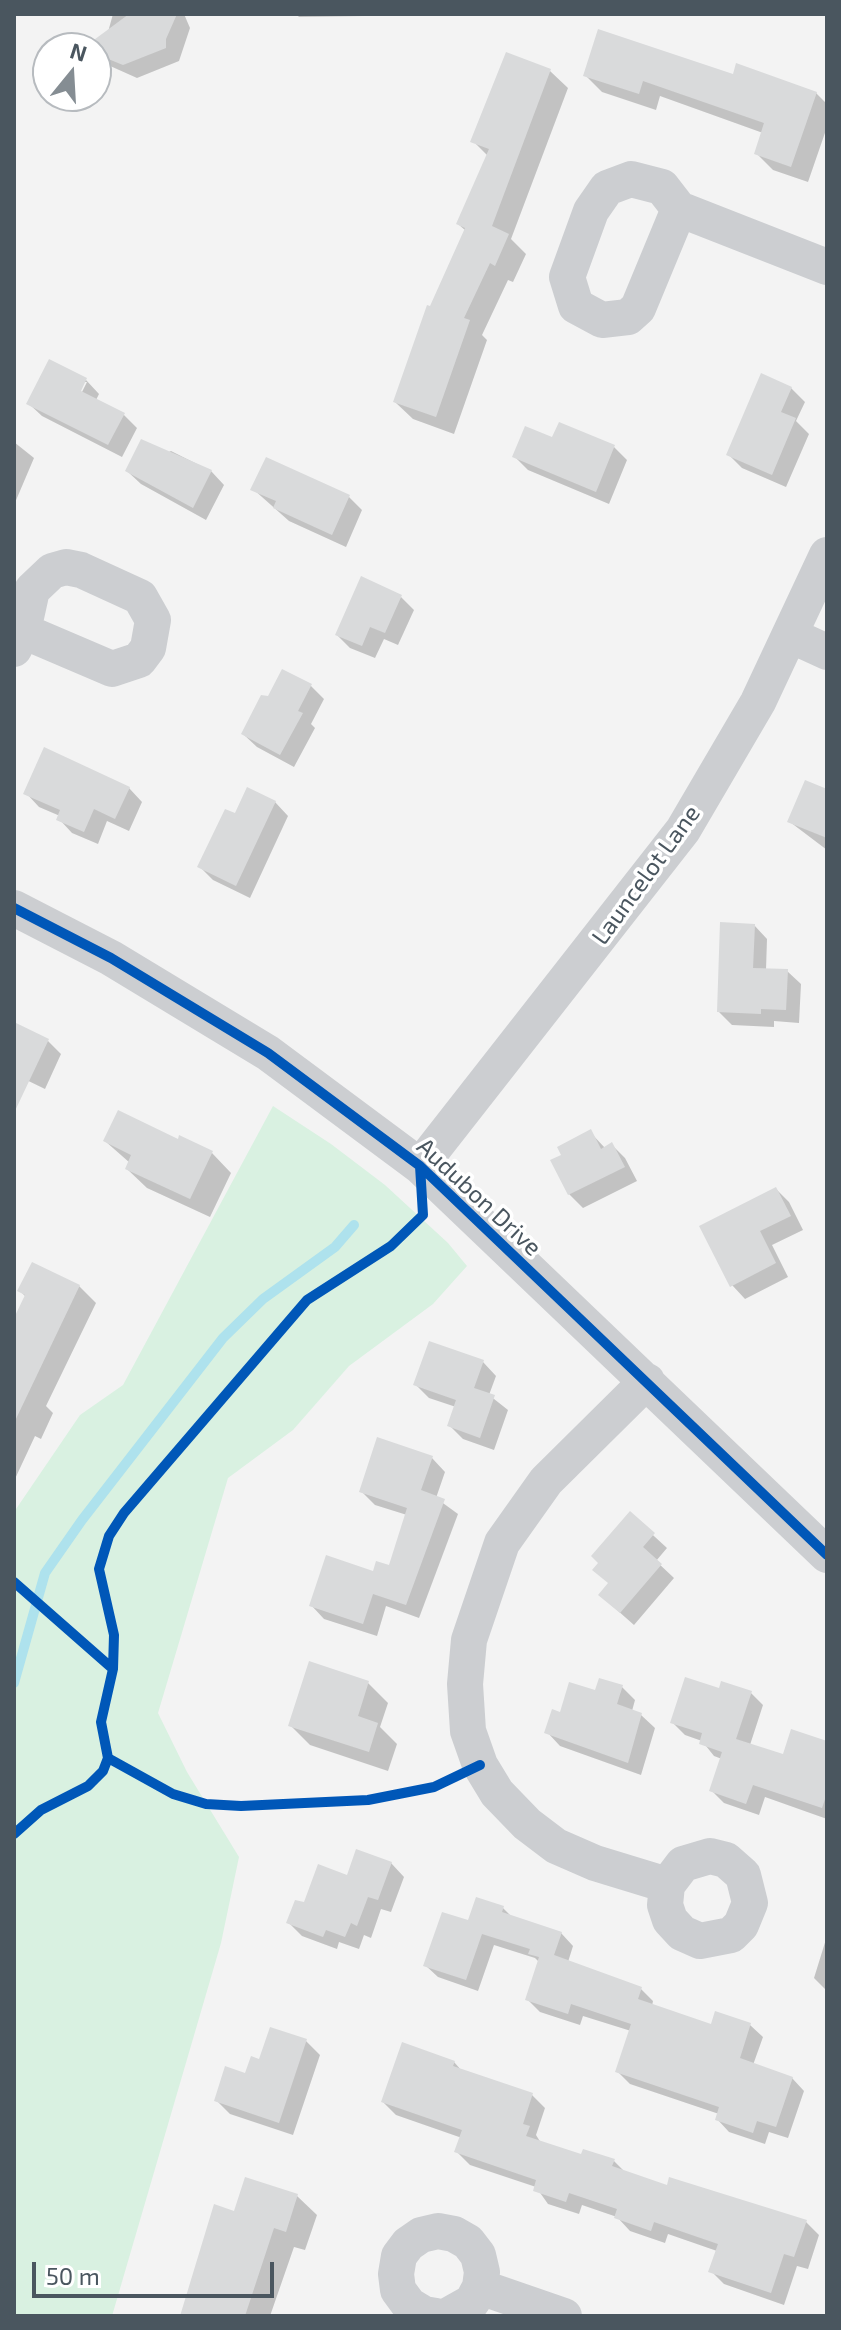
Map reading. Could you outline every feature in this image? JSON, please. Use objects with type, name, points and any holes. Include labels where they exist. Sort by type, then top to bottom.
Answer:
[{"type":"street","points":[[679,209],[827,267]]},
{"type":"street","name":"Launcelot Lane","points":[[420,1166],[683,830],[758,702],[827,555]]},
{"type":"street","points":[[790,635],[827,652]]},
{"type":"street","name":"Audubon Drive","points":[[14,908],[111,958],[268,1053],[420,1166],[827,1555]]},
{"type":"street","points":[[647,1381],[546,1481],[502,1543],[469,1640],[465,1684],[468,1731],[480,1765],[497,1793],[527,1824],[556,1846],[595,1863],[667,1885]]},
{"type":"street","points":[[436,2316],[424,2314],[409,2305],[398,2290],[396,2274],[399,2256],[408,2244],[421,2235],[438,2231],[454,2234],[468,2242],[478,2255],[482,2272],[480,2287],[472,2302],[447,2316]]},
{"type":"street","points":[[480,2287],[564,2316]]},
{"type":"green space","points":[[273,1106],[385,1185],[448,1243],[467,1266],[433,1304],[349,1366],[293,1430],[228,1478],[158,1713],[187,1772],[239,1857],[221,1943],[112,2316],[14,2316],[14,1512],[80,1415],[123,1385]]},
{"type":"building","points":[[129,14],[177,14],[166,39],[166,48],[123,65],[112,61],[112,32],[105,32]]},
{"type":"building","points":[[598,29],[733,74],[736,63],[817,92],[791,167],[754,154],[764,123],[643,81],[639,94],[583,76]]},
{"type":"building","points":[[506,52],[551,69],[492,226],[509,234],[495,266],[490,263],[464,318],[470,320],[436,417],[393,402],[427,305],[430,306],[465,228],[456,224],[489,149],[470,142]]},
{"type":"building","points":[[49,359],[87,378],[81,391],[125,413],[108,445],[26,404]]},
{"type":"building","points":[[761,373],[792,387],[781,412],[796,418],[772,475],[726,455]]},
{"type":"building","points":[[559,422],[615,445],[596,492],[512,457],[525,426],[552,437]]},
{"type":"building","points":[[141,439],[212,470],[193,508],[125,471]]},
{"type":"building","points":[[266,457],[350,495],[332,535],[273,508],[276,501],[250,490]]},
{"type":"building","points":[[361,576],[402,595],[385,633],[370,627],[362,646],[335,635]]},
{"type":"building","points":[[282,669],[312,684],[298,711],[303,713],[280,755],[241,734],[261,695],[268,696]]},
{"type":"building","points":[[44,747],[130,787],[115,819],[94,809],[84,832],[56,820],[60,810],[23,794]]},
{"type":"building","points":[[805,780],[827,789],[827,838],[787,822]]},
{"type":"building","points":[[247,787],[276,801],[236,886],[197,867],[225,809],[235,813]]},
{"type":"building","points":[[720,922],[755,924],[753,968],[788,969],[786,1010],[761,1009],[761,1014],[717,1012]]},
{"type":"building","points":[[14,1022],[49,1039],[14,1113]]},
{"type":"building","points":[[118,1110],[178,1139],[179,1135],[213,1151],[190,1199],[125,1169],[131,1155],[103,1141]]},
{"type":"building","points":[[591,1129],[601,1149],[612,1142],[625,1167],[568,1195],[550,1160],[561,1155],[557,1147]]},
{"type":"building","points":[[776,1187],[791,1216],[760,1231],[776,1263],[730,1287],[699,1226]]},
{"type":"building","points":[[32,1262],[80,1285],[14,1423],[14,1318],[25,1295],[17,1291]]},
{"type":"building","points":[[429,1341],[484,1360],[474,1388],[495,1395],[480,1438],[447,1426],[456,1400],[413,1385]]},
{"type":"building","points":[[377,1437],[433,1456],[421,1490],[445,1499],[406,1605],[373,1594],[363,1624],[309,1606],[326,1555],[373,1571],[376,1561],[389,1565],[407,1508],[359,1492]]},
{"type":"building","points":[[630,1511],[655,1533],[643,1547],[662,1564],[620,1613],[598,1595],[608,1583],[592,1570],[598,1563],[591,1556]]},
{"type":"building","points":[[309,1661],[369,1681],[358,1716],[378,1723],[369,1752],[288,1726]]},
{"type":"building","points":[[685,1677],[719,1688],[721,1681],[752,1691],[736,1739],[783,1754],[791,1729],[827,1741],[827,1793],[822,1808],[753,1785],[746,1804],[709,1791],[722,1752],[699,1744],[702,1733],[670,1723]]},
{"type":"building","points":[[599,1678],[623,1685],[617,1704],[642,1713],[628,1763],[544,1733],[552,1709],[560,1712],[569,1682],[595,1690]]},
{"type":"building","points":[[356,1849],[392,1862],[378,1900],[368,1897],[357,1926],[351,1923],[345,1937],[326,1930],[323,1937],[286,1923],[295,1900],[304,1902],[318,1864],[347,1875]]},
{"type":"building","points":[[476,1897],[504,1906],[502,1912],[562,1932],[554,1955],[642,1987],[638,1999],[711,2024],[715,2011],[751,2023],[740,2058],[793,2077],[776,2127],[757,2121],[753,2133],[715,2120],[719,2107],[615,2072],[631,2024],[571,2004],[568,2014],[525,2000],[539,1957],[528,1954],[530,1949],[482,1934],[466,1980],[423,1966],[442,1912],[468,1920]]},
{"type":"building","points":[[270,2027],[307,2039],[279,2123],[214,2101],[225,2066],[245,2073],[251,2056],[259,2059]]},
{"type":"building","points":[[402,2042],[455,2061],[453,2066],[533,2093],[523,2124],[530,2126],[526,2136],[581,2154],[583,2149],[615,2159],[612,2166],[667,2185],[669,2177],[807,2220],[794,2257],[784,2254],[771,2293],[708,2272],[718,2244],[654,2222],[651,2231],[614,2218],[617,2209],[569,2193],[566,2202],[533,2191],[536,2180],[454,2152],[462,2130],[381,2102]]},
{"type":"building","points":[[245,2177],[298,2194],[286,2232],[274,2228],[245,2316],[180,2316],[214,2204],[234,2211]]},
{"type":"waterway","points":[[14,1683],[45,1573],[82,1520],[223,1338],[263,1299],[335,1247],[354,1225]]},
{"type":"cycle path","points":[[14,908],[111,958],[268,1053],[420,1166],[827,1555]]},
{"type":"cycle path","points":[[14,1834],[41,1810],[88,1786],[103,1771],[108,1758],[101,1722],[113,1669],[114,1635],[99,1569],[109,1536],[124,1513],[307,1300],[391,1246],[423,1215],[420,1166]]},
{"type":"cycle path","points":[[14,1582],[113,1669]]},
{"type":"cycle path","points":[[108,1758],[173,1794],[206,1804],[241,1806],[368,1800],[434,1787],[480,1765]]}]
